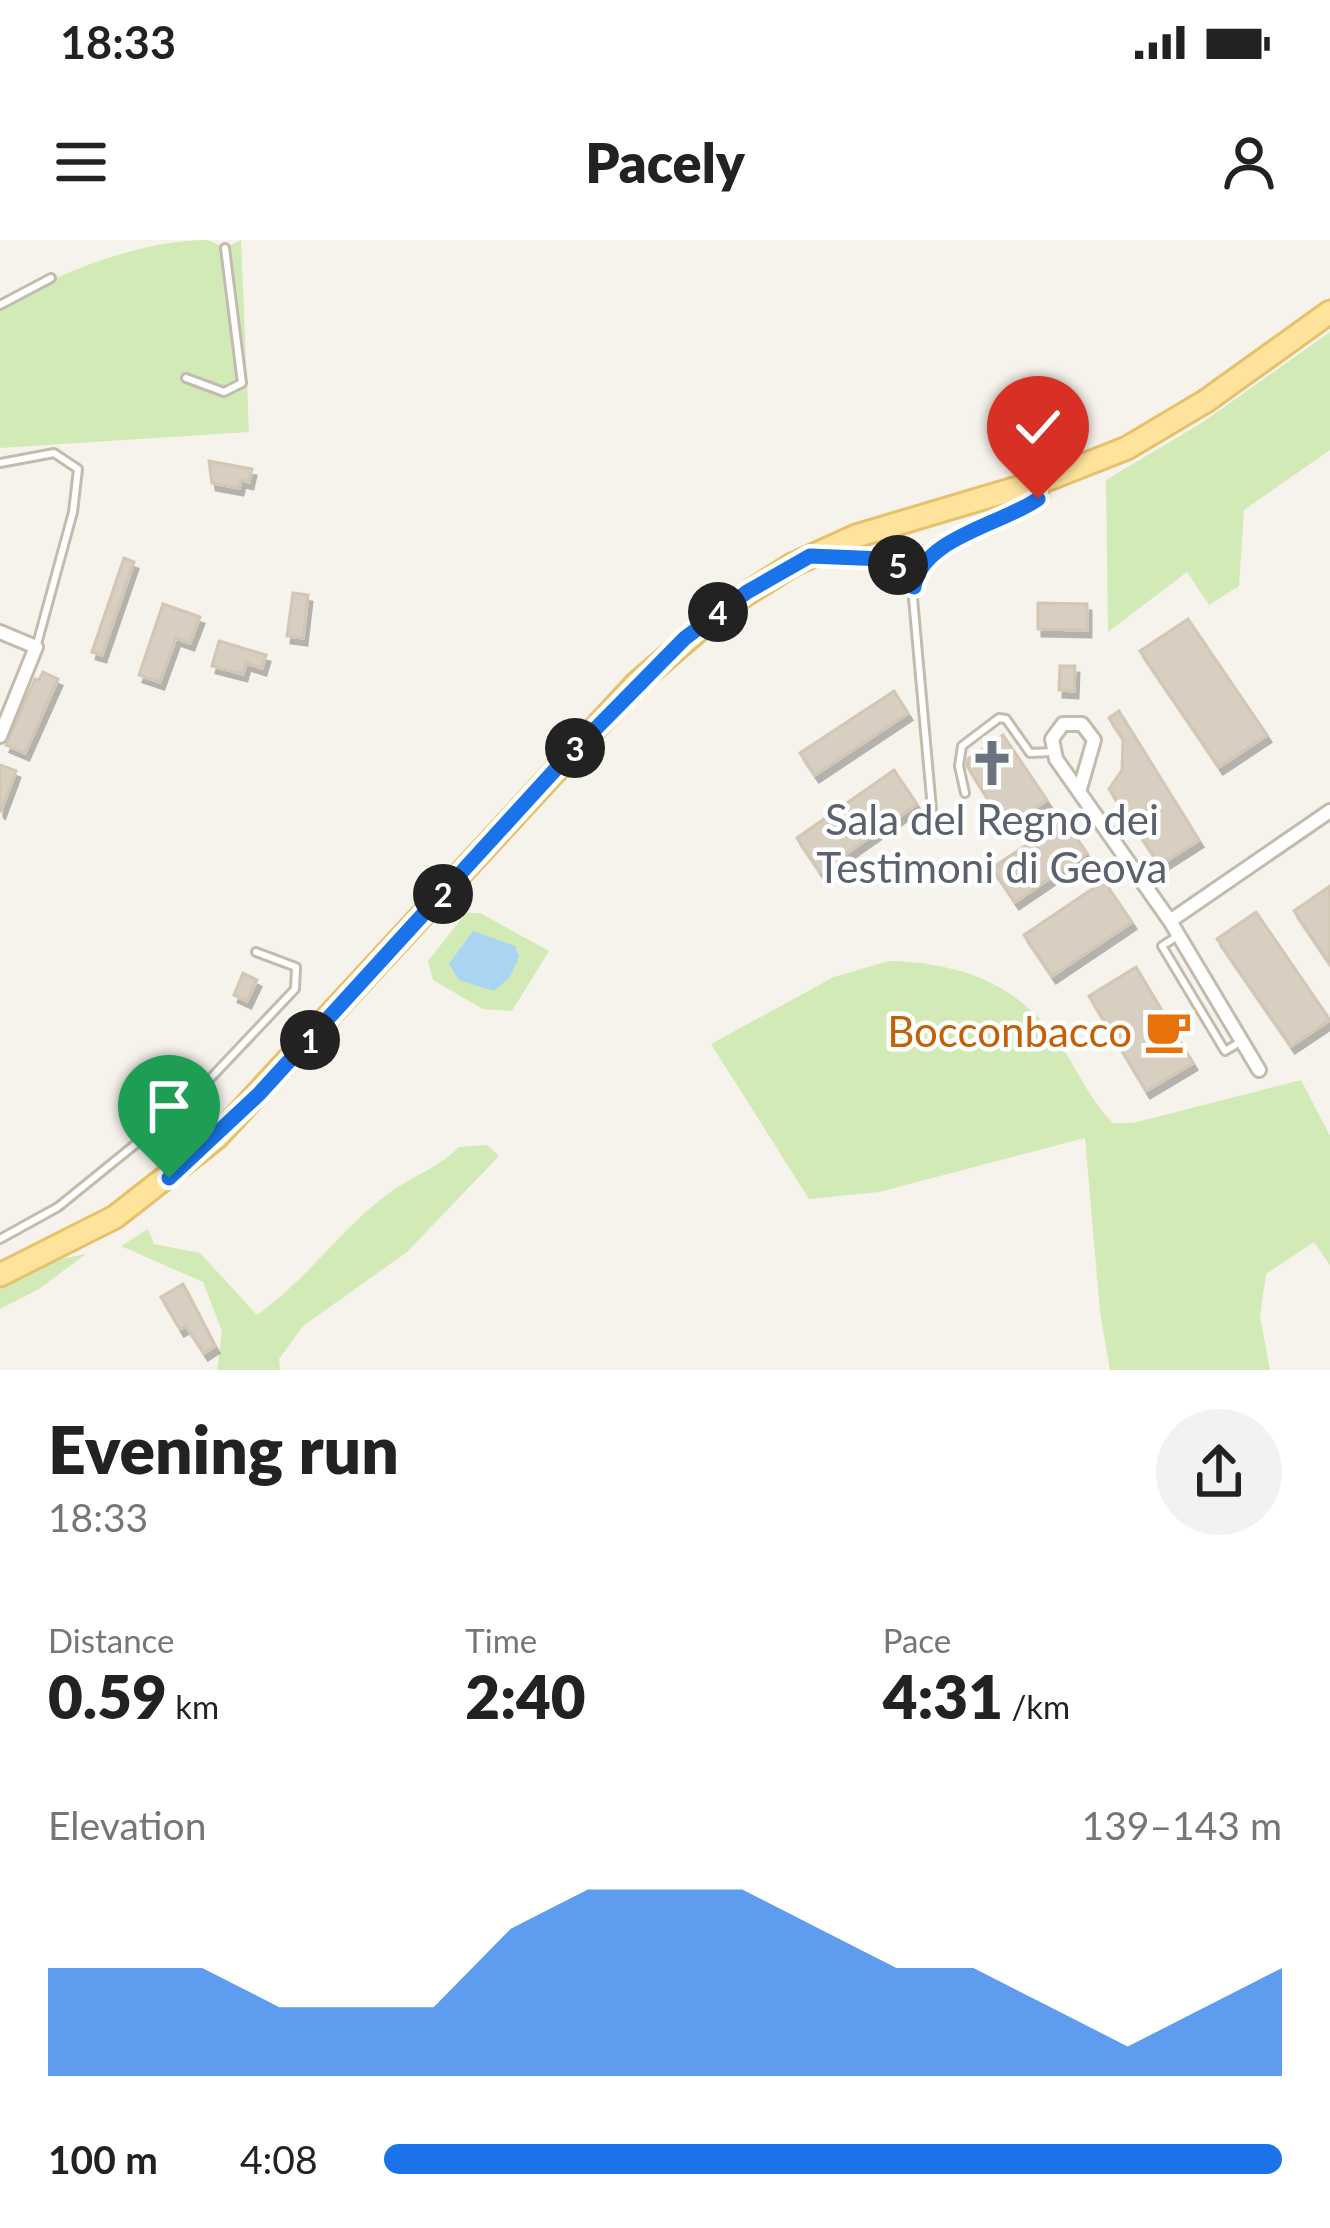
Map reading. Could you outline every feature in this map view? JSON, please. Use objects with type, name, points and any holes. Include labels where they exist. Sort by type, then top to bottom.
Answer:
[{"type":"main road","points":[[0,1275],[115,1217],[197,1154],[666,655],[735,600],[810,556],[879,527],[1051,478],[1158,432],[1330,312]]},
{"type":"street","points":[[0,632],[36,647],[0,736]]},
{"type":"street","points":[[1079,792],[1093,754],[1090,731],[1078,723],[1059,726],[1052,752],[1079,792],[1170,921],[1259,1070]]},
{"type":"street","points":[[1170,921],[1330,811]]},
{"type":"lane","points":[[186,378],[224,392],[242,383],[225,248]]},
{"type":"lane","points":[[0,305],[51,278]]},
{"type":"lane","points":[[0,463],[54,453],[70,460],[79,474],[36,647]]},
{"type":"lane","points":[[932,809],[914,587],[917,573],[931,557],[1032,504],[1051,478]]},
{"type":"lane","points":[[810,556],[884,559],[905,568],[914,587]]},
{"type":"lane","points":[[965,793],[959,766],[962,746],[999,718],[1006,719],[1030,753],[1052,752]]},
{"type":"lane","points":[[0,1239],[58,1207],[190,1100],[295,988],[296,967],[256,952]]},
{"type":"green space","points":[[208,240],[225,248],[241,240],[249,432],[0,448],[0,305],[101,260],[181,241]]},
{"type":"green space","points":[[1330,332],[1330,450],[1244,510],[1239,586],[1209,605],[1187,572],[1108,632],[1106,480],[1203,422]]},
{"type":"green space","points":[[466,913],[480,913],[549,951],[512,1011],[483,1009],[433,980],[428,961]]},
{"type":"green space","points":[[889,961],[967,973],[1011,995],[1049,1029],[1113,1123],[1133,1123],[1301,1080],[1330,1136],[1330,1265],[1314,1242],[1266,1274],[1260,1316],[1270,1370],[1110,1370],[1100,1312],[1085,1138],[879,1192],[809,1199],[711,1044],[834,977]]},
{"type":"green space","points":[[487,1145],[499,1156],[407,1252],[303,1326],[279,1359],[280,1370],[217,1370],[222,1331],[203,1282],[121,1246],[148,1229],[154,1244],[200,1253],[257,1315],[388,1194],[459,1147]]},
{"type":"green space","points":[[86,1254],[39,1289],[0,1309],[0,1286],[61,1259]]},
{"type":"water","points":[[473,931],[515,946],[519,957],[510,977],[494,991],[459,980],[449,964]]},
{"type":"building","points":[[209,461],[252,469],[249,482],[241,480],[239,488],[212,483]]},
{"type":"building","points":[[124,558],[134,562],[102,655],[92,652]]},
{"type":"building","points":[[293,593],[308,595],[303,638],[287,636]]},
{"type":"building","points":[[1038,603],[1087,604],[1087,630],[1038,629]]},
{"type":"building","points":[[163,604],[200,617],[190,643],[176,638],[160,682],[139,675]]},
{"type":"building","points":[[1188,619],[1267,735],[1219,767],[1140,651]]},
{"type":"building","points":[[219,641],[266,655],[262,668],[246,663],[243,674],[212,666]]},
{"type":"building","points":[[1060,666],[1075,666],[1074,691],[1059,690]]},
{"type":"building","points":[[43,672],[58,679],[25,753],[6,745],[35,679]]},
{"type":"building","points":[[894,691],[908,713],[815,775],[800,753]]},
{"type":"building","points":[[1119,711],[1199,840],[1160,865],[1109,789],[1122,770],[1123,739],[1109,718]]},
{"type":"building","points":[[1003,735],[1047,800],[1006,828],[967,766],[968,759]]},
{"type":"building","points":[[0,765],[16,771],[1,811],[0,810]]},
{"type":"building","points":[[894,770],[917,804],[820,872],[797,838]]},
{"type":"building","points":[[1064,820],[1087,853],[1015,902],[992,868]]},
{"type":"building","points":[[1104,881],[1132,922],[1052,976],[1024,935]]},
{"type":"building","points":[[1330,886],[1330,964],[1294,911]]},
{"type":"building","points":[[1256,912],[1330,1020],[1291,1046],[1217,939]]},
{"type":"building","points":[[1136,967],[1193,1063],[1146,1091],[1089,996]]},
{"type":"building","points":[[243,973],[257,980],[247,1001],[234,995]]},
{"type":"building","points":[[183,1284],[215,1346],[204,1353],[186,1326],[180,1329],[161,1297]]},
{"type":"place","name":"Sala del Regno dei Testimoni di Geova","points":[[992,763]]},
{"type":"place","name":"Bocconbacco","points":[[1168,1031]]},
{"type":"route","points":[[169,1178],[259,1094],[554,771],[653,667],[699,627],[747,592],[810,556],[884,559],[905,568],[914,587],[917,573],[931,557],[1038,499]]}]
